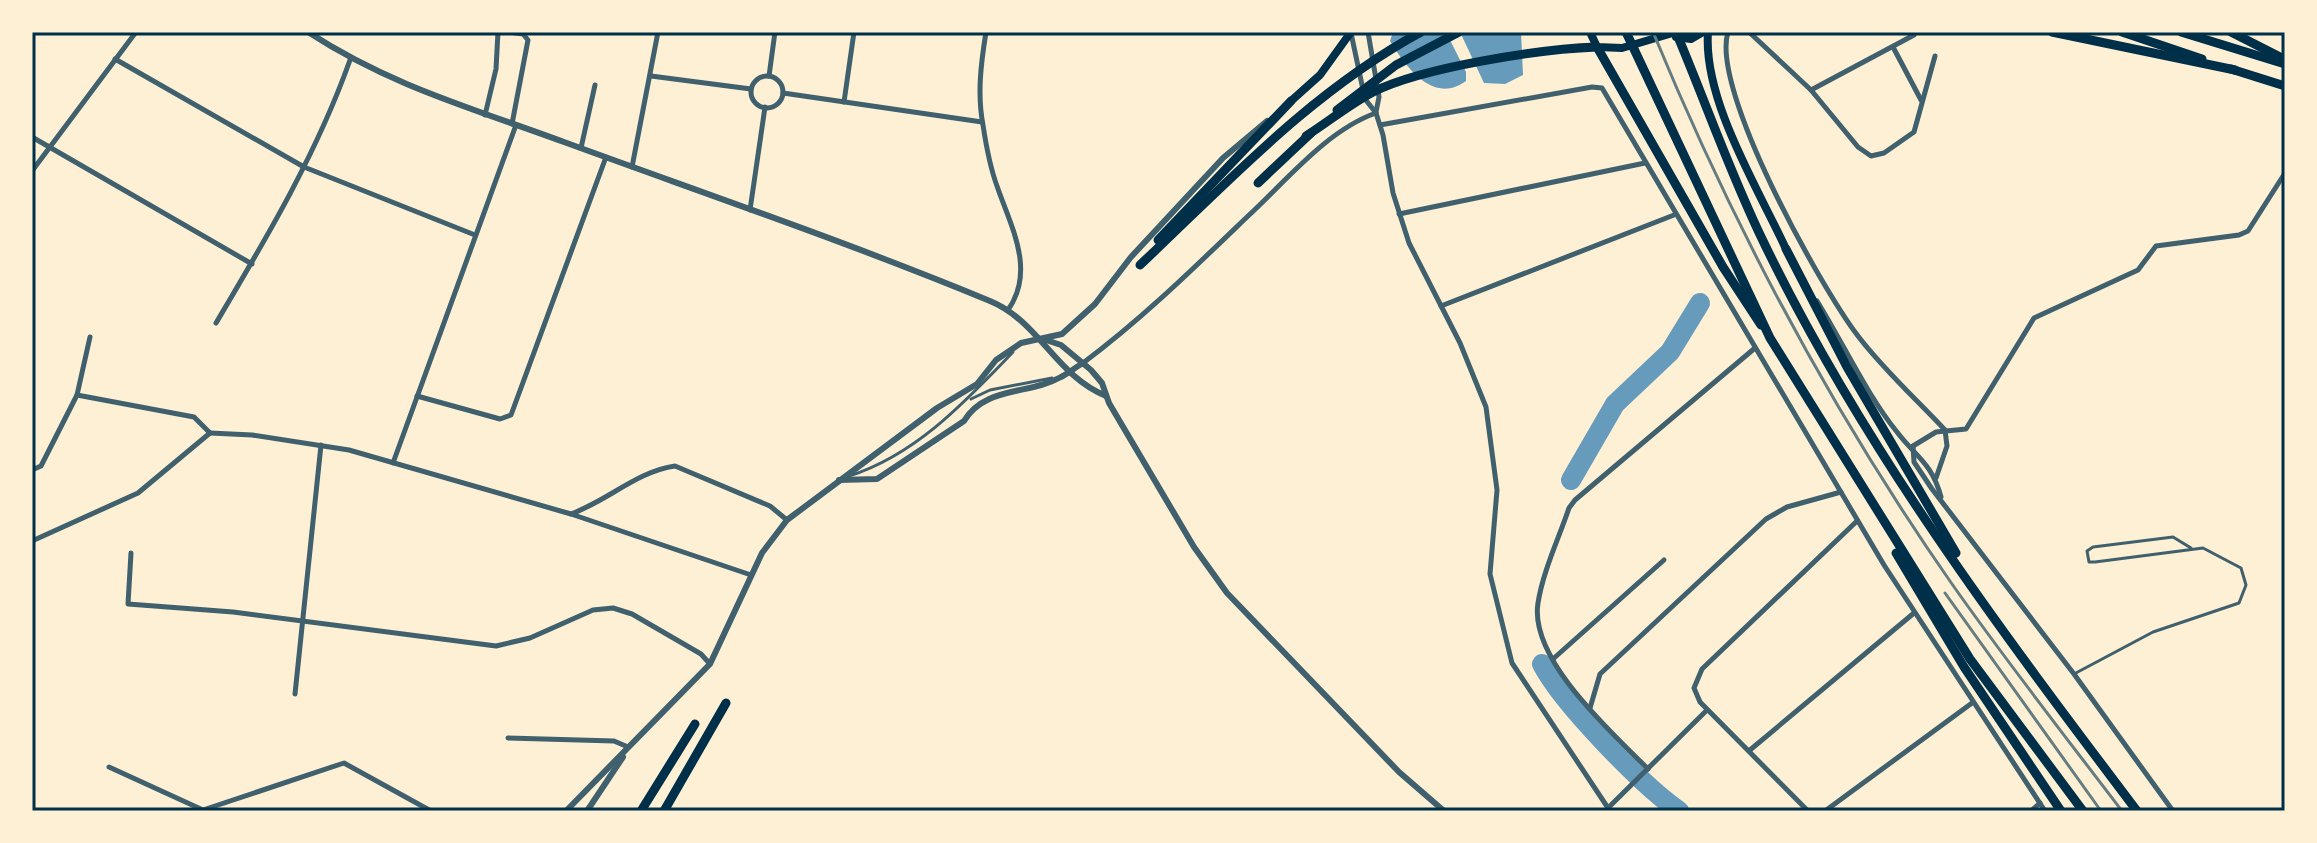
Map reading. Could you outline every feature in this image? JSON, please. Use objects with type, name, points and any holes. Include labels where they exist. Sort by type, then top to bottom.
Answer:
[{"type":"highway","points":[[1291,101],[1151,247],[1140,265],[1310,105],[1355,70],[1421,32]]},
{"type":"highway","points":[[1258,183],[1362,88],[1396,65],[1459,32]]},
{"type":"highway","points":[[1626,32],[1770,338]]},
{"type":"highway","points":[[2052,32],[2235,70]]},
{"type":"highway","points":[[2122,32],[2285,86]]},
{"type":"highway","points":[[2181,32],[2285,62]]},
{"type":"highway","points":[[2231,32],[2285,62]]},
{"type":"highway","points":[[1675,33],[1765,245],[1871,437],[2004,636],[2137,811]]},
{"type":"highway","points":[[1306,136],[1388,85],[1450,69],[1566,49],[1597,47],[1723,267],[1970,659],[2083,811]]},
{"type":"highway","points":[[1786,249],[1847,367],[2004,636]]},
{"type":"highway","points":[[1823,425],[1964,667],[2061,811]]},
{"type":"highway","points":[[664,811],[726,703]]},
{"type":"highway","points":[[641,811],[695,724]]},
{"type":"main road","points":[[1291,101],[1320,75],[1351,32]]},
{"type":"main road","points":[[1590,32],[1597,47],[1622,48],[1675,33],[1682,40],[1706,32],[1711,77],[1730,128],[1786,249]]},
{"type":"street","points":[[32,171],[136,32]]},
{"type":"street","points":[[308,32],[350,60],[419,92],[750,210],[1008,310],[1042,339],[1061,345],[1102,383],[1106,396],[1194,547],[1227,593],[1399,772],[1444,811]]},
{"type":"street","points":[[485,115],[496,69],[498,32]]},
{"type":"street","points":[[393,463],[514,124],[528,40],[523,34],[508,32]]},
{"type":"street","points":[[632,167],[658,32]]},
{"type":"street","points":[[769,76],[775,32]]},
{"type":"street","points":[[844,102],[854,32]]},
{"type":"street","points":[[986,32],[981,66],[982,122],[996,182],[1020,250],[1019,286],[1008,310]]},
{"type":"street","points":[[1351,32],[1365,99],[1376,113],[1380,125],[1399,214],[1409,243],[1480,386],[1493,440],[1497,490],[1490,574],[1512,663],[1609,809],[1707,710]]},
{"type":"street","points":[[1368,32],[1379,97],[1376,113]]},
{"type":"street","points":[[1728,32],[1725,59],[1731,87],[1789,219],[1859,338],[1945,430],[1947,446],[1936,478]]},
{"type":"street","points":[[1749,32],[1811,90],[1858,147],[1871,156],[1884,153],[1914,132],[1935,56]]},
{"type":"street","points":[[1811,90],[1914,35]]},
{"type":"street","points":[[1893,47],[1921,100]]},
{"type":"street","points":[[115,59],[304,167],[475,235]]},
{"type":"street","points":[[216,323],[252,264],[330,118],[350,60]]},
{"type":"street","points":[[651,76],[751,89]]},
{"type":"street","points":[[769,76],[780,82],[783,93],[777,104],[765,107],[754,101],[751,89],[758,79],[769,76]]},
{"type":"street","points":[[581,148],[595,85]]},
{"type":"street","points":[[1380,125],[1598,87],[1607,94],[1674,215],[1857,521],[1972,703],[2045,811]]},
{"type":"street","points":[[783,93],[982,122]]},
{"type":"street","points":[[566,811],[710,664],[751,575],[787,520],[937,408],[964,394],[996,360],[1021,343],[1062,334],[1095,304],[1131,257],[1223,158],[1291,101]]},
{"type":"street","points":[[750,210],[765,107]]},
{"type":"street","points":[[839,480],[877,479],[964,421],[971,410],[992,396],[1062,377],[1083,363],[1167,295],[1303,164],[1356,120],[1376,113]]},
{"type":"street","points":[[32,137],[252,264]]},
{"type":"street","points":[[417,396],[500,419],[511,415],[606,157]]},
{"type":"street","points":[[1399,214],[1645,163]]},
{"type":"street","points":[[1913,446],[1945,430],[1966,429],[2034,318],[2138,270],[2156,246],[2239,235],[2248,231],[2285,173]]},
{"type":"street","points":[[1441,306],[1674,215]]},
{"type":"street","points":[[1786,249],[1898,434],[1913,446],[1936,478],[1943,502]]},
{"type":"street","points":[[32,470],[41,466],[77,395],[90,337]]},
{"type":"street","points":[[1042,339],[1047,352],[1106,396]]},
{"type":"street","points":[[1648,769],[1590,709],[1553,659],[1538,626],[1538,603],[1569,508],[1756,348]]},
{"type":"street","points":[[77,395],[194,417],[210,433]]},
{"type":"street","points":[[32,541],[138,493],[210,433],[252,435],[321,445],[393,463],[571,514],[751,575]]},
{"type":"street","points":[[295,694],[321,445]]},
{"type":"street","points":[[1913,446],[1914,462],[2173,811]]},
{"type":"street","points":[[571,514],[598,504],[642,477],[675,466],[770,506],[787,520]]},
{"type":"street","points":[[1590,709],[1600,674],[1766,519],[1787,507],[1841,492]]},
{"type":"street","points":[[1808,811],[1707,710],[1694,688],[1702,669],[1857,521]]},
{"type":"street","points":[[131,553],[128,604],[302,621],[496,646],[530,638],[593,610],[613,608],[632,614],[701,654],[710,664]]},
{"type":"street","points":[[1553,659],[1664,560]]},
{"type":"street","points":[[1750,750],[1914,613]]},
{"type":"street","points":[[1825,811],[1972,703]]},
{"type":"street","points":[[508,738],[614,741],[629,748]]},
{"type":"street","points":[[587,811],[629,748]]},
{"type":"street","points":[[109,767],[204,810],[344,763],[431,811]]},
{"type":"street","points":[[2031,811],[2040,803]]},
{"type":"lane","points":[[968,401],[1021,343]]},
{"type":"lane","points":[[839,480],[886,461],[968,401],[990,390],[1062,377]]},
{"type":"lane","points":[[2074,674],[2153,632],[2239,603],[2246,585],[2241,568],[2214,552],[2191,548],[2095,562],[2087,557],[2087,551],[2093,547],[2173,537],[2191,548]]},
{"type":"water","points":[[1393,32],[1446,32],[1466,72],[1466,81],[1442,89],[1422,80],[1404,62],[1390,41]]},
{"type":"water","points":[[1460,32],[1521,32],[1523,75],[1505,84],[1484,83]]},
{"type":"waterway","points":[[1571,480],[1615,404],[1670,352],[1700,303]]},
{"type":"waterway","points":[[1542,664],[1567,700],[1604,742],[1645,783],[1679,811]]},
{"type":"railway","points":[[1653,32],[1751,247],[1866,452],[1972,613],[2122,811]]},
{"type":"railway","points":[[1945,593],[2101,811]]}]
